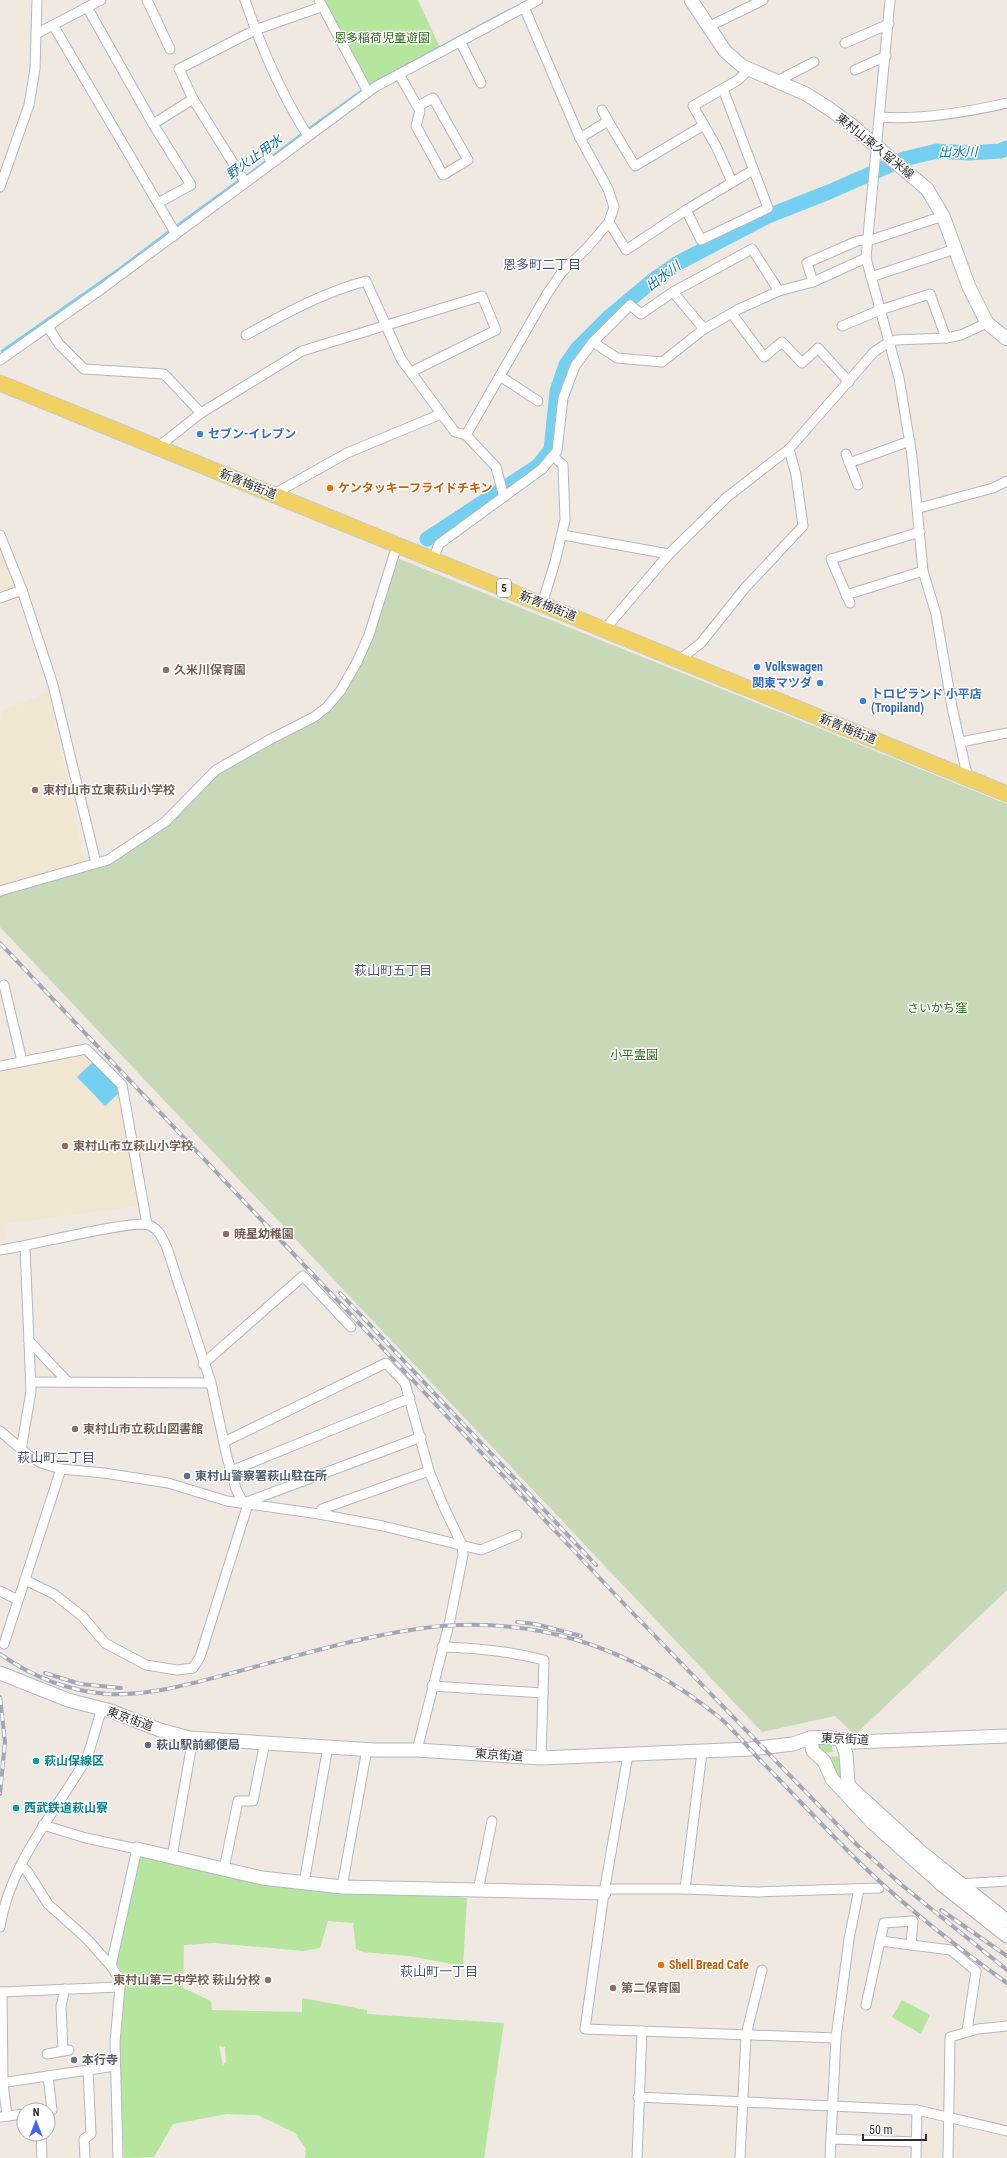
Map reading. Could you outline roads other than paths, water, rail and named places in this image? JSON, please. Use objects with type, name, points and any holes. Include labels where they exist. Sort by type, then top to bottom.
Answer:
[{"type":"main road","name":"新青梅街道","points":[[0,383],[1007,794]]},
{"type":"street","points":[[0,187],[3,164],[29,105],[35,69],[37,0]]},
{"type":"street","points":[[36,34],[101,0]]},
{"type":"street","points":[[147,0],[170,49]]},
{"type":"street","points":[[245,0],[255,30],[280,86],[306,133]]},
{"type":"street","points":[[0,360],[48,327],[98,287],[174,231],[245,182],[272,162],[306,133],[366,89],[399,74],[538,0]]},
{"type":"street","name":"東村山東久留米線","points":[[691,0],[708,27],[732,59],[742,66],[806,94],[828,108],[850,124],[927,189],[943,216],[969,287],[987,323],[1007,339]]},
{"type":"street","points":[[708,27],[763,0]]},
{"type":"street","points":[[890,0],[886,56],[876,147],[876,171],[866,258],[899,378],[910,441],[919,508],[923,571],[936,614],[952,707],[968,779]]},
{"type":"street","points":[[245,182],[193,98],[179,69],[255,30],[320,3],[366,89]]},
{"type":"street","points":[[466,436],[531,320],[562,272],[587,248],[609,222],[614,207],[608,189],[580,138],[524,7]]},
{"type":"street","points":[[87,8],[153,124],[191,185],[158,203]]},
{"type":"street","points":[[844,43],[889,24]]},
{"type":"street","points":[[53,25],[174,231]]},
{"type":"street","points":[[460,41],[481,83]]},
{"type":"street","points":[[855,70],[886,56]]},
{"type":"street","points":[[777,81],[814,62]]},
{"type":"street","points":[[732,182],[717,148],[693,106],[723,89],[750,69]]},
{"type":"street","points":[[399,74],[420,111],[416,126],[443,175],[468,160],[433,98],[418,106]]},
{"type":"street","points":[[686,210],[701,240],[768,208],[723,89]]},
{"type":"street","points":[[153,124],[193,98]]},
{"type":"street","points":[[880,117],[899,118],[980,110],[1007,103]]},
{"type":"street","points":[[602,110],[635,166],[704,125]]},
{"type":"street","points":[[580,138],[608,121]]},
{"type":"street","points":[[266,153],[272,162]]},
{"type":"street","points":[[609,222],[626,250],[686,210],[753,170]]},
{"type":"street","points":[[814,282],[807,263],[867,239],[874,239],[943,216]]},
{"type":"street","points":[[433,559],[439,544],[542,469],[554,457],[559,438],[563,398],[575,366],[593,342],[630,305],[641,314],[673,292],[752,249],[779,292]]},
{"type":"street","points":[[871,277],[955,249]]},
{"type":"street","points":[[593,342],[617,358],[662,362],[704,329],[732,314],[779,292],[814,282],[866,258]]},
{"type":"street","points":[[246,335],[331,292],[366,281],[388,326],[401,359],[455,432],[466,436],[496,467],[504,496]]},
{"type":"street","points":[[673,292],[704,329]]},
{"type":"street","points":[[842,326],[880,310],[930,294],[946,338]]},
{"type":"street","points":[[158,447],[201,413],[302,351],[388,326],[482,296],[496,330],[411,372]]},
{"type":"street","points":[[732,314],[764,357],[782,342],[802,364],[818,348],[849,382]]},
{"type":"street","points":[[605,629],[669,554],[727,497],[789,449],[874,352],[889,342],[946,338],[961,335],[987,323]]},
{"type":"street","points":[[48,327],[59,344],[84,369],[164,374],[201,413]]},
{"type":"street","points":[[500,376],[538,401]]},
{"type":"street","points":[[274,494],[347,453],[441,414]]},
{"type":"street","points":[[858,485],[848,459],[879,447],[910,441]]},
{"type":"street","points":[[679,660],[701,643],[745,588],[803,526],[796,475],[789,449]]},
{"type":"street","points":[[542,604],[565,520],[563,465],[554,457]]},
{"type":"street","points":[[919,508],[993,488],[1007,481]]},
{"type":"street","points":[[920,532],[831,559],[848,599],[923,571]]},
{"type":"street","points":[[0,535],[22,590],[53,685],[96,863]]},
{"type":"street","points":[[562,535],[669,554]]},
{"type":"street","points":[[0,891],[108,860],[165,822],[216,770],[268,740],[314,717],[327,707],[342,690],[369,635],[397,545]]},
{"type":"street","points":[[0,598],[22,590]]},
{"type":"street","points":[[961,742],[1007,733]]},
{"type":"street","points":[[4,985],[22,1061]]},
{"type":"street","points":[[0,1066],[86,1049],[122,1085],[147,1224]]},
{"type":"street","points":[[0,1250],[121,1227],[147,1224],[159,1230],[167,1248],[210,1383],[236,1489],[245,1504],[200,1658],[193,1668],[177,1670],[146,1665],[105,1643],[82,1616],[54,1594],[25,1580]]},
{"type":"street","points":[[21,1450],[31,1382],[25,1246]]},
{"type":"street","points":[[203,1364],[303,1276],[351,1327]]},
{"type":"street","points":[[29,1341],[68,1382]]},
{"type":"street","points":[[224,1442],[386,1363],[404,1383],[410,1398],[429,1471],[462,1545],[463,1555],[460,1576],[416,1750]]},
{"type":"street","points":[[31,1382],[210,1383]]},
{"type":"street","points":[[231,1470],[410,1398]]},
{"type":"street","points":[[0,1431],[21,1450],[41,1463],[61,1469],[104,1473],[168,1483],[227,1501],[319,1514],[383,1526],[481,1550],[517,1535]]},
{"type":"street","points":[[245,1504],[421,1437]]},
{"type":"street","points":[[4,1644],[61,1469]]},
{"type":"street","points":[[319,1514],[322,1509],[429,1471]]},
{"type":"street","points":[[0,1591],[18,1600]]},
{"type":"street","points":[[442,1647],[489,1649],[518,1653],[544,1660],[541,1758]]},
{"type":"street","name":"東京街道","points":[[0,1673],[68,1700],[102,1709],[160,1730],[193,1738],[366,1749],[416,1750],[541,1758],[702,1752],[781,1745],[810,1738],[827,1737],[854,1742],[1007,1736]]},
{"type":"street","points":[[432,1686],[544,1693]]},
{"type":"street","points":[[0,1927],[8,1892],[43,1825],[86,1760],[102,1709]]},
{"type":"street","points":[[172,1857],[193,1738]]},
{"type":"street","points":[[810,1738],[813,1751],[824,1761],[832,1779],[873,1823],[941,1884],[1007,1936]]},
{"type":"street","points":[[841,1739],[846,1754],[848,1782],[850,1787],[892,1827],[959,1884],[1007,1921]]},
{"type":"street","points":[[224,1869],[238,1801],[253,1801],[265,1742]]},
{"type":"street","points":[[304,1883],[328,1746]]},
{"type":"street","points":[[342,1887],[366,1749]]},
{"type":"street","points":[[685,1889],[702,1752]]},
{"type":"street","points":[[628,1755],[605,1891],[585,2030],[836,2038]]},
{"type":"street","points":[[478,1891],[492,1821]]},
{"type":"street","points":[[43,1825],[86,1838],[262,1878],[342,1887],[478,1891],[605,1891],[685,1889],[758,1892],[879,1888]]},
{"type":"street","points":[[111,1966],[137,1849]]},
{"type":"street","points":[[21,1866],[27,1871],[48,1904],[87,1939],[111,1966],[118,1978],[120,1987],[115,2042],[118,2158]]},
{"type":"street","points":[[941,1884],[1007,1881]]},
{"type":"street","points":[[830,2158],[836,2038],[849,1939],[859,1889]]},
{"type":"street","points":[[866,2005],[884,1923],[913,1921],[911,1945]]},
{"type":"street","points":[[880,1941],[951,1950],[976,1972],[967,2031]]},
{"type":"street","points":[[740,2158],[746,2035],[762,1970]]},
{"type":"street","points":[[16,2115],[4,2116],[2,2083],[1,1992],[120,1987]]},
{"type":"street","points":[[47,2054],[66,2050],[61,2006],[64,1989]]},
{"type":"street","points":[[948,2158],[950,2037],[967,2031],[1007,2026]]},
{"type":"street","points":[[637,2158],[638,2097],[642,2031]]},
{"type":"street","points":[[2,2083],[115,2066]]},
{"type":"street","points":[[85,2158],[84,2139],[91,2134],[88,2070]]},
{"type":"street","points":[[48,2076],[51,2102]]},
{"type":"street","points":[[638,2097],[917,2110],[1007,2131]]},
{"type":"street","points":[[916,2158],[917,2110]]},
{"type":"street","points":[[831,2139],[916,2142]]},
{"type":"street","points":[[41,2142],[42,2158]]},
{"type":"water","points":[[93,1062],[121,1091],[105,1106],[77,1077]]},
{"type":"waterway","name":"野火止用水","points":[[307,130],[371,84],[509,10]]},
{"type":"waterway","name":"野火止用水","points":[[245,177],[303,133]]},
{"type":"waterway","name":"出水川","points":[[427,539],[538,466],[551,450],[557,391],[566,365],[577,349],[608,318],[652,281],[678,263],[768,216],[829,192],[904,159],[937,151],[970,153],[1000,151],[1007,148]]},
{"type":"waterway","name":"野火止用水","points":[[175,227],[241,179]]},
{"type":"waterway","name":"野火止用水","points":[[2,351],[119,269],[171,230]]},
{"type":"railway","points":[[0,943],[626,1606],[858,1846],[903,1886],[1007,1970]]},
{"type":"railway","points":[[340,1293],[596,1565]]},
{"type":"railway","points":[[517,1622],[535,1624],[581,1636]]},
{"type":"railway","points":[[0,1654],[37,1676],[64,1686],[92,1692],[123,1694],[170,1688],[371,1637],[417,1629],[457,1625],[498,1626],[538,1631],[577,1640],[634,1662],[669,1682],[719,1717],[836,1839],[904,1904],[945,1937],[1007,1983]]},
{"type":"railway","points":[[45,1673],[80,1684],[121,1688]]},
{"type":"railway","points":[[0,1697],[5,1742],[0,1794]]},
{"type":"railway","points":[[941,1910],[1007,1956]]},
{"type":"place","name":"セブン-イレブン","points":[[200,434]]},
{"type":"place","name":"ケンタッキーフライドチキン","points":[[330,488]]},
{"type":"place","name":"Volkswagen","points":[[757,667]]},
{"type":"place","name":"久米川保育園","points":[[166,670]]},
{"type":"place","name":"関東マツダ","points":[[820,683]]},
{"type":"place","name":"トロピランド 小平店 (Tropiland)","points":[[863,701]]},
{"type":"place","name":"東村山市立東萩山小学校","points":[[35,790]]},
{"type":"place","name":"東村山市立萩山小学校","points":[[65,1146]]},
{"type":"place","name":"暁星幼稚園","points":[[226,1234]]},
{"type":"place","name":"東村山市立萩山図書館","points":[[75,1429]]},
{"type":"place","name":"東村山警察署萩山駐在所","points":[[187,1476]]},
{"type":"place","name":"萩山駅前郵便局","points":[[148,1745]]},
{"type":"place","name":"萩山保線区","points":[[36,1761]]},
{"type":"place","name":"西武鉄道萩山寮","points":[[16,1808]]},
{"type":"place","name":"Shell Bread Cafe","points":[[661,1965]]},
{"type":"place","name":"東村山第三中学校 萩山分校","points":[[268,1980]]},
{"type":"place","name":"第二保育園","points":[[613,1988]]},
{"type":"place","name":"本行寺","points":[[74,2060]]},
{"type":"district","name":"恩多町二丁目","points":[[542,264]]},
{"type":"district","name":"萩山町五丁目","points":[[393,970]]},
{"type":"district","name":"萩山町二丁目","points":[[56,1457]]},
{"type":"district","name":"萩山町一丁目","points":[[439,1971]]},
{"type":"park label","name":"恩多稲荷児童遊園","points":[[382,38]]},
{"type":"park label","name":"さいかち窪","points":[[937,1008]]},
{"type":"park label","name":"小平霊園","points":[[634,1055]]}]
